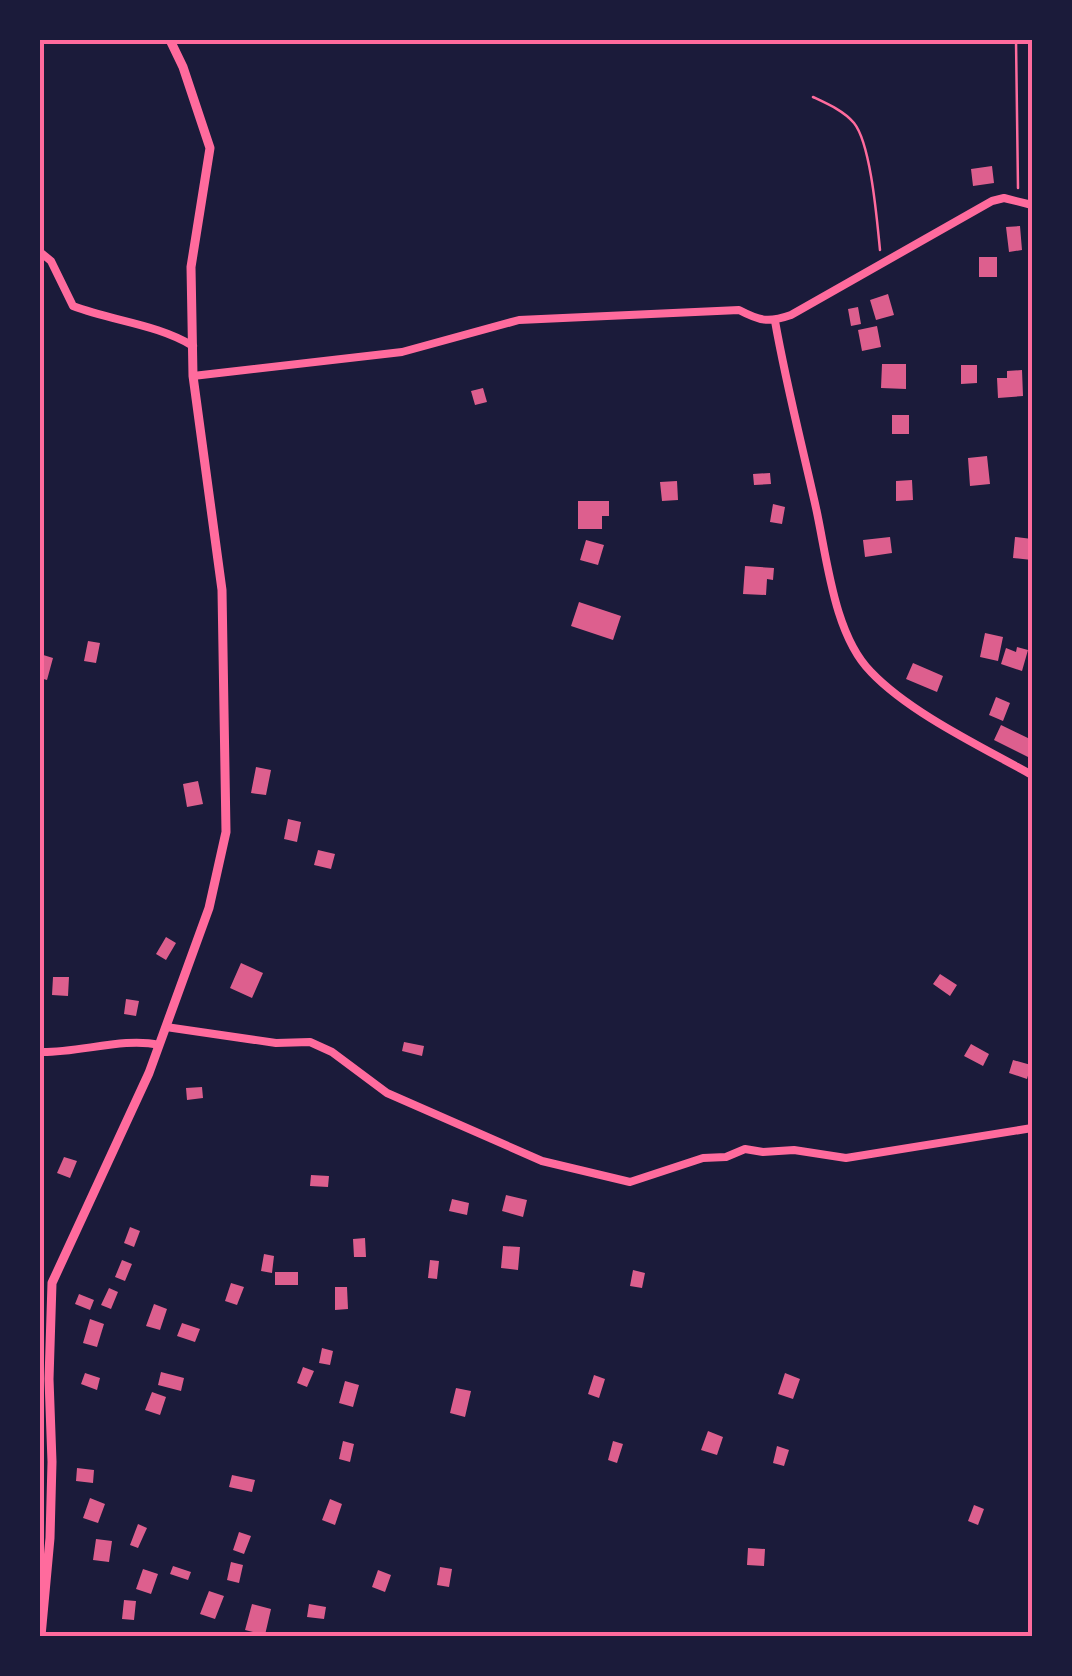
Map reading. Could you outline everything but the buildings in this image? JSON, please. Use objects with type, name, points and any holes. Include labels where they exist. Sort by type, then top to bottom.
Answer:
[{"type":"street","points":[[41,1636],[50,1538],[48,1379],[52,1283],[160,1045],[209,908],[227,823],[222,590],[193,346],[191,256],[210,148],[170,40]]},
{"type":"street","points":[[194,376],[402,352],[519,320],[738,310],[762,322],[775,321],[992,201],[1004,198],[1032,205]]},
{"type":"street","points":[[40,252],[51,261],[73,306],[106,319],[154,329],[193,346]]},
{"type":"street","points":[[775,321],[828,566],[847,637],[857,656],[872,674],[898,694],[957,733],[1032,774]]},
{"type":"street","points":[[166,1027],[276,1043],[310,1042],[332,1052],[387,1093],[542,1161],[630,1182],[703,1158],[726,1157],[745,1150],[794,1150],[846,1158],[1032,1128]]},
{"type":"street","points":[[40,1052],[70,1053],[144,1041],[160,1045]]},
{"type":"path","points":[[1016,40],[1018,200]]},
{"type":"path","points":[[813,98],[838,109],[856,125],[871,180],[882,264]]}]
